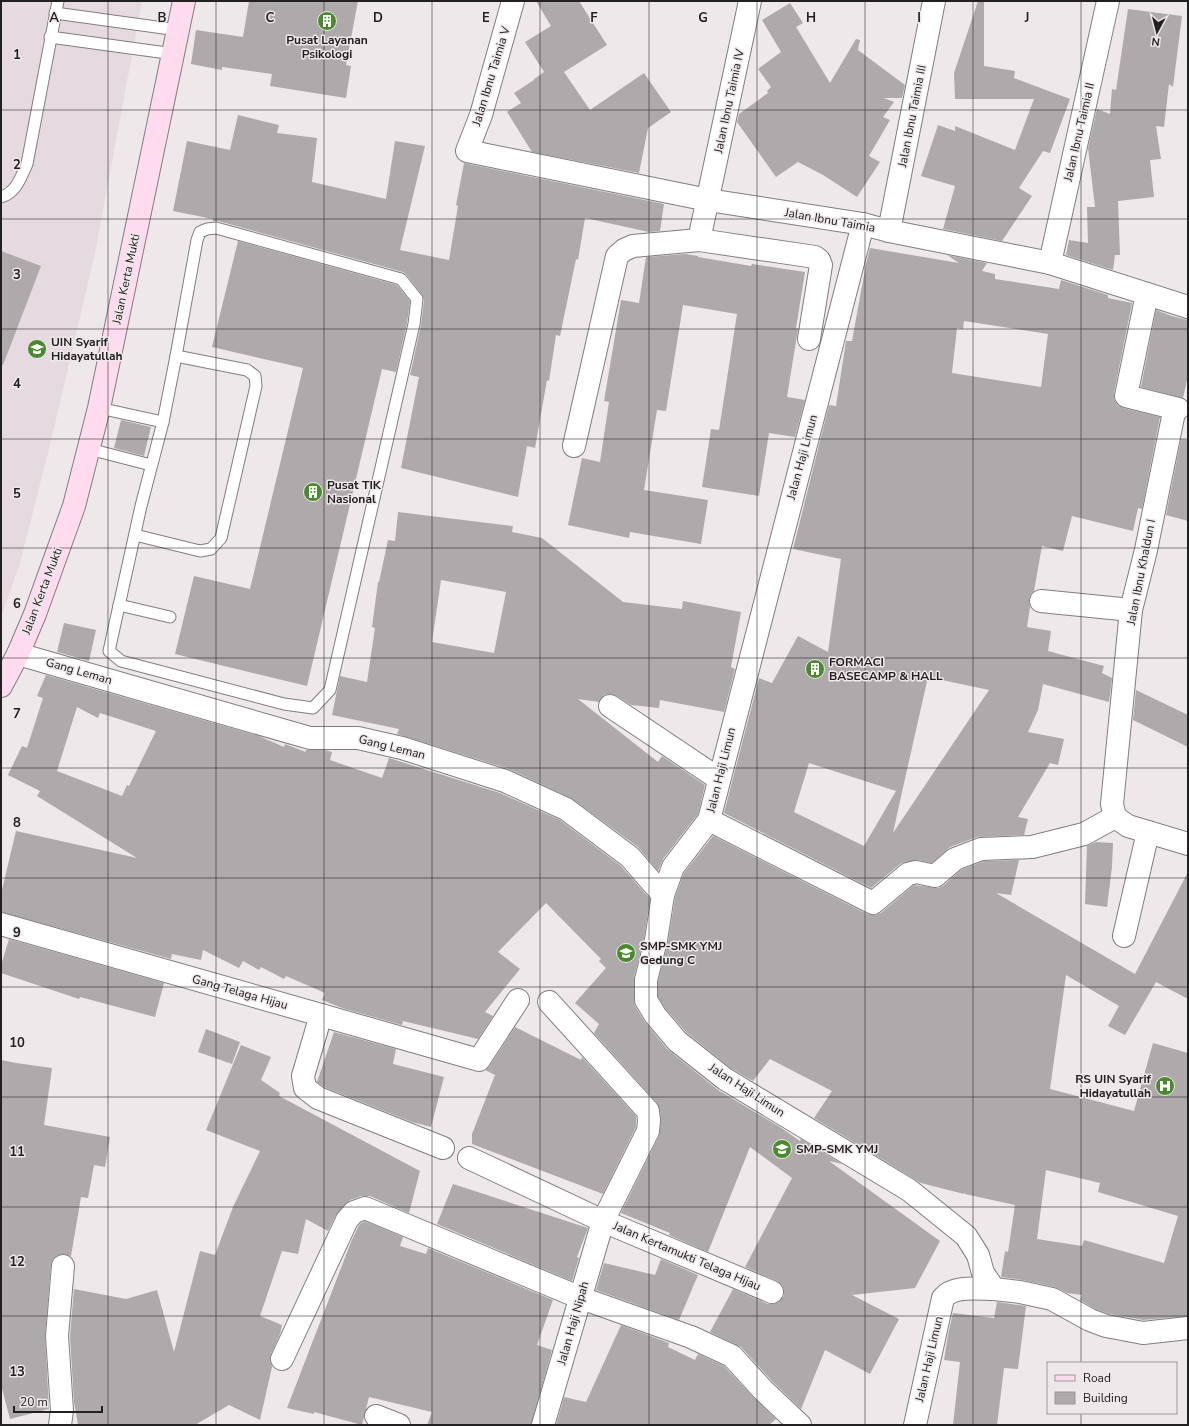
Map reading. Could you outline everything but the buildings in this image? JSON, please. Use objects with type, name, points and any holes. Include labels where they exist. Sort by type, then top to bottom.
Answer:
[{"type":"street","name":"Jalan Kerta Mukti","points":[[1,686],[18,654],[35,614],[74,506],[99,408],[184,1]]},
{"type":"street","name":"Jalan Ibnu Taimia V","points":[[467,151],[480,115],[513,1]]},
{"type":"street","name":"Jalan Ibnu Taimia IV","points":[[699,240],[750,1]]},
{"type":"street","name":"Jalan Ibnu Taimia III","points":[[889,230],[934,1]]},
{"type":"street","name":"Jalan Ibnu Taimia II","points":[[1050,263],[1108,1]]},
{"type":"street","name":"Jalan Ibnu Taimia","points":[[467,151],[708,200],[863,224],[1050,263],[1188,307]]},
{"type":"street","name":"Jalan Haji Limun","points":[[863,224],[709,820],[673,867],[663,895],[656,940],[646,980],[646,1000],[655,1015],[677,1041],[725,1079],[909,1190],[966,1236],[978,1255],[983,1273],[994,1289]]},
{"type":"street","points":[[574,446],[617,256],[624,250],[633,246],[699,240],[815,257],[819,260],[821,265],[809,339]]},
{"type":"street","name":"Jalan Ibnu Khaldun I","points":[[1115,817],[1112,804],[1131,610],[1146,550],[1174,412],[1178,409],[1126,396],[1147,294]]},
{"type":"street","points":[[1041,601],[1131,610]]},
{"type":"street","name":"Gang Leman","points":[[18,654],[310,738],[358,738],[402,748],[505,781],[566,809],[630,857],[663,895]]},
{"type":"street","points":[[610,706],[719,778]]},
{"type":"street","points":[[709,820],[873,903],[908,874],[916,872],[935,876],[954,858],[981,849],[1032,847],[1084,834],[1115,817],[1128,826],[1188,844]]},
{"type":"street","points":[[1124,936],[1148,832]]},
{"type":"street","name":"Gang Telaga Hijau","points":[[1,924],[479,1060],[518,1000]]},
{"type":"street","name":"Jalan Kertamukti Telaga Hijau","points":[[549,1002],[648,1111],[648,1131],[603,1221]]},
{"type":"street","points":[[321,1015],[302,1076],[304,1088],[318,1098],[443,1148]]},
{"type":"street","name":"Jalan Kertamukti Telaga Hijau","points":[[469,1158],[603,1221],[772,1292]]},
{"type":"street","points":[[282,1359],[347,1220],[354,1212],[365,1208],[581,1298],[691,1337],[732,1356],[763,1390],[800,1425]]},
{"type":"street","name":"Jalan Haji Nipah","points":[[543,1425],[603,1221]]},
{"type":"street","points":[[60,1425],[62,1410],[57,1336],[63,1266]]},
{"type":"street","name":"Jalan Haji Limun","points":[[915,1425],[943,1298],[950,1291],[994,1289],[1020,1292],[1052,1300],[1090,1320],[1106,1326],[1143,1333],[1188,1328]]},
{"type":"street","points":[[376,1416],[399,1425]]},
{"type":"lane","points":[[1,197],[8,195],[19,183],[27,164],[58,1]]},
{"type":"lane","points":[[55,13],[178,30]]},
{"type":"lane","points":[[50,37],[174,54]]},
{"type":"lane","points":[[216,228],[402,279],[417,299],[414,324],[330,690],[313,708],[284,704],[121,662],[109,651],[151,465],[163,422],[197,240],[200,232],[207,229],[216,228]]},
{"type":"lane","points":[[135,535],[200,551],[211,549],[221,538],[256,386],[255,376],[247,370],[176,356]]},
{"type":"lane","points":[[99,408],[163,422]]},
{"type":"lane","points":[[89,449],[151,465]]},
{"type":"lane","points":[[119,605],[170,617]]},
{"type":"shaded area","name":"UIN Syarif Hidayatullah","points":[[1,1],[142,1],[95,253],[50,445],[20,563],[1,617]]},
{"type":"place","name":"Pusat Layanan Psikologi","points":[[327,21]]},
{"type":"place","name":"UIN Syarif Hidayatullah","points":[[37,349]]},
{"type":"place","name":"Pusat TIK Nasional","points":[[313,492]]},
{"type":"place","name":"FORMACI BASECAMP & HALL","points":[[815,669]]},
{"type":"place","name":"SMP-SMK YMJ Gedung C","points":[[626,953]]},
{"type":"place","name":"RS UIN Syarif Hidayatullah","points":[[1165,1086]]},
{"type":"place","name":"SMP-SMK YMJ","points":[[782,1149]]}]
